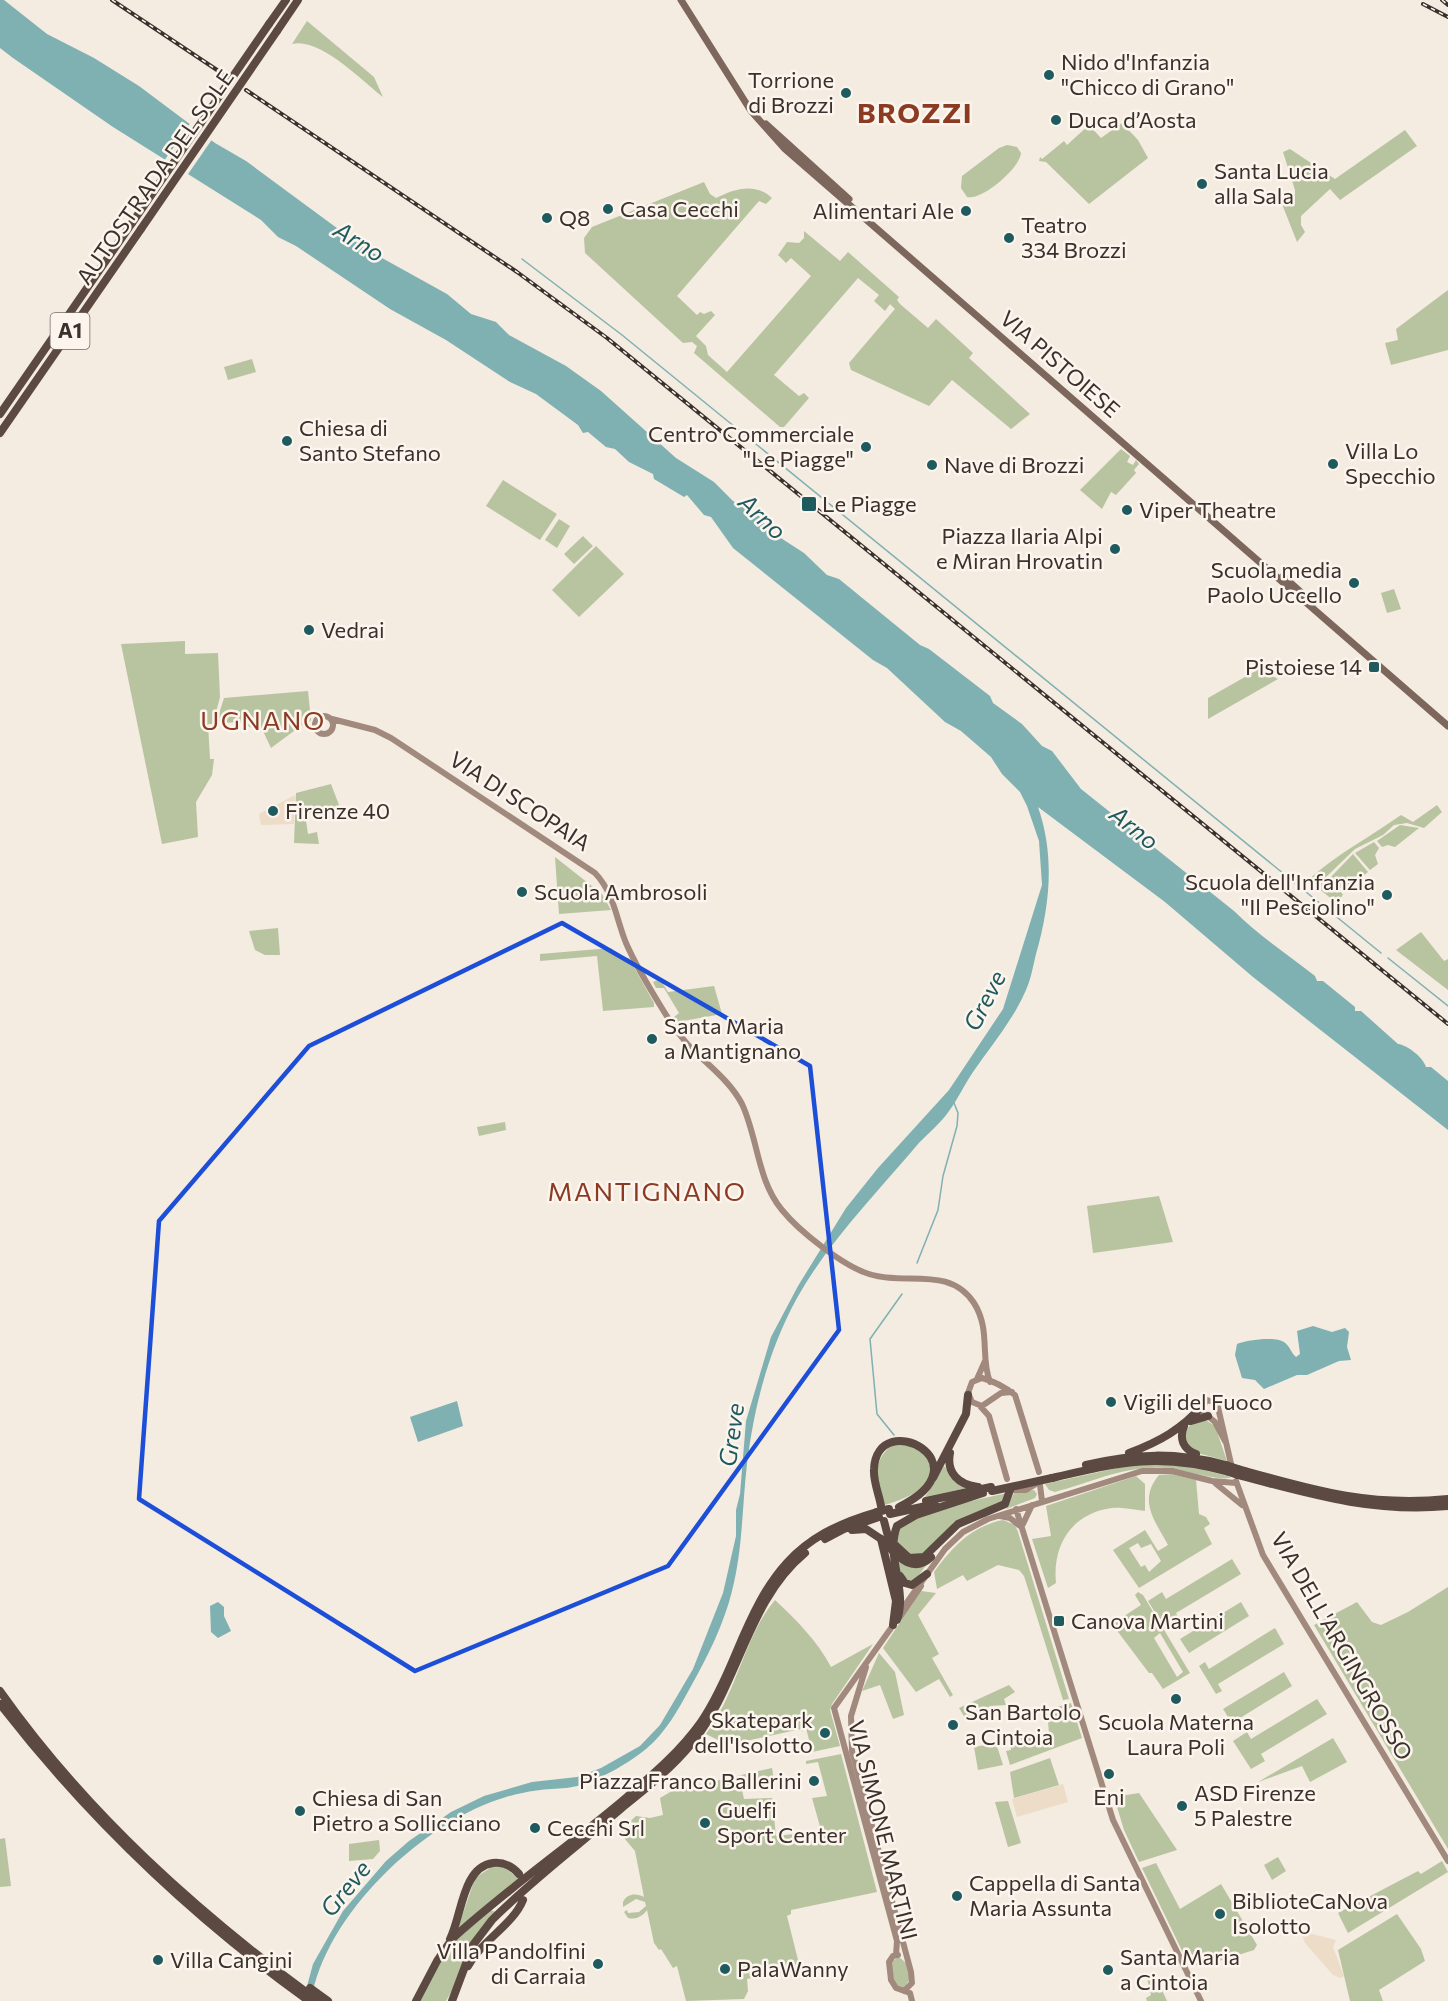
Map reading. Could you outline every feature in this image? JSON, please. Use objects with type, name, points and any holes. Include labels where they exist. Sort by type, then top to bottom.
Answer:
[{"type":"highway","name":"AUTOSTRADA DEL SOLE","points":[[0,414],[286,0]]},
{"type":"highway","name":"AUTOSTRADA DEL SOLE","points":[[0,433],[298,0]]},
{"type":"highway","points":[[450,2001],[466,1959],[482,1932],[505,1907],[641,1793],[689,1747],[721,1701],[768,1596],[801,1553],[827,1537],[922,1495],[952,1446],[966,1414],[968,1395]]},
{"type":"highway","points":[[966,1414],[978,1405]]},
{"type":"highway","points":[[1203,1405],[1186,1424],[1182,1438],[1187,1450],[1238,1475],[1362,1500],[1448,1506]]},
{"type":"highway","points":[[1051,1476],[1154,1444],[1186,1424],[1209,1416]]},
{"type":"highway","points":[[895,1622],[901,1600],[894,1555],[874,1468],[879,1453],[890,1444],[908,1441],[922,1448],[931,1460],[933,1480]]},
{"type":"highway","points":[[952,1446],[949,1460],[954,1476],[968,1485],[988,1490]]},
{"type":"highway","points":[[1114,1458],[1172,1454],[1227,1468]]},
{"type":"highway","points":[[445,1947],[675,1755],[701,1722],[716,1698],[765,1590],[801,1553],[833,1528],[884,1513],[1051,1476],[1146,1459],[1187,1461],[1227,1468]]},
{"type":"highway","points":[[899,1507],[988,1490]]},
{"type":"highway","points":[[894,1555],[896,1528],[905,1520],[988,1490]]},
{"type":"highway","points":[[895,1545],[906,1557],[921,1558],[956,1526],[1005,1504],[1010,1490]]},
{"type":"highway","points":[[1435,1504],[1448,1499]]},
{"type":"highway","points":[[827,1537],[862,1528],[873,1532],[908,1563],[920,1564],[931,1557],[945,1540],[971,1518]]},
{"type":"highway","points":[[881,1539],[896,1601],[895,1622]]},
{"type":"highway","points":[[897,1572],[903,1582],[910,1585],[918,1583],[927,1574]]},
{"type":"highway","points":[[0,1691],[131,1850]]},
{"type":"highway","points":[[0,1704],[61,1780],[131,1850],[258,1969],[300,2001]]},
{"type":"highway","points":[[416,2001],[457,1923],[470,1882],[478,1870],[489,1864],[503,1863],[519,1874]]},
{"type":"highway","points":[[450,2001],[477,1951],[518,1910],[524,1900]]},
{"type":"highway","points":[[196,1910],[309,2001]]},
{"type":"highway","points":[[196,1910],[318,2001]]},
{"type":"highway","points":[[196,1910],[328,2001]]},
{"type":"highway","points":[[457,1989],[466,1959]]},
{"type":"main road","name":"VIA PISTOIESE","points":[[681,0],[751,111],[784,148],[1448,726]]},
{"type":"main road","name":"VIA PISTOIESE","points":[[686,0],[768,126],[1093,413],[1448,721]]},
{"type":"street","points":[[331,730],[332,719],[323,716],[315,724],[321,733],[356,725]]},
{"type":"street","name":"VIA DI SCOPAIA","points":[[332,719],[375,730],[401,744],[591,870],[611,896],[626,942],[675,1029],[737,1096],[746,1113],[770,1191],[792,1221],[863,1273],[882,1277],[939,1279],[958,1286],[970,1297],[979,1313],[985,1332],[987,1354]]},
{"type":"street","points":[[987,1354],[976,1379],[969,1387],[968,1395],[989,1416],[1007,1479]]},
{"type":"street","points":[[987,1354],[991,1382],[995,1390],[989,1416]]},
{"type":"street","points":[[976,1379],[991,1382],[1012,1392],[1020,1405],[1038,1472]]},
{"type":"street","points":[[978,1405],[993,1400],[1001,1393],[1012,1392]]},
{"type":"street","points":[[1203,1405],[1207,1400],[1214,1401],[1220,1414],[1209,1416]]},
{"type":"street","name":"VIA DELL'ARGINGROSSO","points":[[1203,1405],[1203,1412],[1209,1416],[1225,1441]]},
{"type":"street","name":"VIA DELL'ARGINGROSSO","points":[[1220,1414],[1225,1441],[1238,1475],[1239,1490],[1263,1555],[1448,1861]]},
{"type":"street","name":"VIA SIMONE MARTINI","points":[[896,1955],[897,1941],[834,1708],[838,1701],[916,1595],[942,1552],[960,1535],[1016,1509],[1142,1471],[1177,1472],[1212,1481]]},
{"type":"street","points":[[1212,1481],[1238,1475]]},
{"type":"street","points":[[1212,1481],[1221,1486],[1247,1510]]},
{"type":"street","points":[[1039,1484],[1050,1499]]},
{"type":"street","points":[[1010,1490],[1026,1490],[1039,1484]]},
{"type":"street","points":[[1039,1484],[1042,1501]]},
{"type":"street","points":[[1221,1486],[1239,1490]]},
{"type":"street","points":[[1022,1528],[1025,1515],[1032,1505]]},
{"type":"street","points":[[1016,1509],[1113,1820],[1201,2001]]},
{"type":"street","points":[[997,1516],[1010,1518],[1022,1528]]},
{"type":"street","name":"VIA SIMONE MARTINI","points":[[868,1660],[851,1716],[855,1767],[913,1981],[914,2001]]},
{"type":"street","name":"VIA SIMONE MARTINI","points":[[838,1701],[846,1700],[854,1708]]},
{"type":"street","name":"VIA SIMONE MARTINI","points":[[836,1714],[842,1719],[851,1716]]},
{"type":"street","name":"VIA SIMONE MARTINI","points":[[896,1955],[906,1958]]},
{"type":"street","name":"VIA SIMONE MARTINI","points":[[896,1955],[890,1959],[889,1970],[894,1986],[911,1994],[914,2001]]},
{"type":"street","points":[[904,1990],[913,1981]]},
{"type":"highlighted area","points":[[562,923],[810,1066],[839,1330],[668,1566],[415,1671],[139,1499],[159,1221],[309,1046]]},
{"type":"green space","points":[[307,21],[374,77],[383,97],[328,53],[303,44],[292,44]]},
{"type":"green space","points":[[1122,123],[1138,140],[1148,158],[1089,204],[1046,162],[1039,161],[1040,157],[1042,159],[1064,141],[1067,145],[1089,125],[1101,138]]},
{"type":"green space","points":[[1405,130],[1417,146],[1340,200],[1330,189],[1301,216],[1301,225],[1305,232],[1297,242],[1280,199],[1295,194],[1283,152],[1290,149],[1335,179]]},
{"type":"green space","points":[[1007,145],[1017,147],[1021,153],[1014,167],[990,189],[974,197],[967,197],[961,188],[962,176],[999,148]]},
{"type":"green space","points":[[704,182],[710,194],[716,198],[737,190],[752,189],[759,190],[772,198],[766,204],[759,201],[677,296],[697,315],[700,312],[704,314],[711,311],[715,315],[696,336],[706,346],[708,355],[727,372],[811,276],[791,258],[786,263],[778,255],[787,242],[799,243],[804,238],[804,231],[840,261],[848,252],[899,297],[897,300],[900,304],[928,328],[936,319],[973,353],[969,358],[1030,414],[1011,429],[952,380],[929,406],[851,370],[849,363],[895,309],[890,304],[885,311],[874,301],[879,295],[858,278],[774,375],[799,396],[804,393],[809,398],[784,427],[780,427],[694,353],[697,346],[692,342],[683,343],[585,253],[584,238],[592,227]]},
{"type":"green space","points":[[1448,290],[1448,350],[1391,365],[1385,343],[1398,340],[1396,329]]},
{"type":"green space","points":[[252,359],[256,372],[228,380],[224,367]]},
{"type":"green space","points":[[1121,449],[1130,456],[1127,462],[1133,465],[1136,460],[1139,464],[1134,470],[1136,473],[1116,495],[1111,492],[1102,509],[1080,490]]},
{"type":"green space","points":[[503,480],[557,514],[540,540],[486,506]]},
{"type":"green space","points":[[559,519],[570,526],[557,548],[545,540]]},
{"type":"green space","points":[[583,536],[593,546],[574,564],[564,554]]},
{"type":"green space","points":[[596,546],[624,574],[579,617],[552,590]]},
{"type":"green space","points":[[1394,589],[1401,609],[1387,613],[1381,593]]},
{"type":"green space","points":[[185,641],[185,654],[218,653],[220,697],[213,724],[208,724],[210,759],[214,759],[212,775],[196,802],[198,837],[162,844],[121,644]]},
{"type":"green space","points":[[1259,669],[1278,679],[1208,719],[1208,698]]},
{"type":"green space","points":[[308,691],[311,720],[304,728],[302,725],[271,748],[263,731],[260,732],[240,722],[222,723],[217,720],[224,698]]},
{"type":"green space","points":[[331,784],[344,818],[340,819],[337,808],[305,814],[308,834],[317,832],[319,844],[294,843],[296,793]]},
{"type":"green space","points":[[1437,805],[1442,812],[1424,828],[1407,823],[1394,825],[1383,835],[1355,849],[1326,877],[1326,882],[1343,894],[1338,904],[1308,880],[1342,854],[1401,815],[1413,822]]},
{"type":"green space","points":[[1400,825],[1419,828],[1395,847],[1388,845],[1382,847],[1377,841]]},
{"type":"green space","points":[[1374,842],[1379,848],[1375,855],[1378,864],[1370,870],[1355,853]]},
{"type":"green space","points":[[1353,854],[1368,872],[1345,891],[1328,880]]},
{"type":"green space","points":[[555,857],[602,894],[611,910],[559,914]]},
{"type":"green space","points":[[278,928],[280,955],[265,955],[255,950],[249,931]]},
{"type":"green space","points":[[1421,932],[1444,961],[1448,959],[1448,990],[1396,950]]},
{"type":"green space","points":[[611,948],[621,959],[629,958],[654,1003],[654,1007],[603,1011],[597,956],[540,961],[540,954]]},
{"type":"green space","points":[[660,979],[668,992],[714,986],[722,1014],[677,1022],[674,1017],[679,1013],[664,988],[656,988],[653,982]]},
{"type":"green space","points":[[505,1122],[506,1130],[479,1136],[477,1127]]},
{"type":"green space","points":[[1159,1196],[1173,1242],[1093,1253],[1087,1206]]},
{"type":"green space","points":[[1204,1419],[1215,1426],[1227,1461],[1194,1452],[1187,1446],[1188,1428]]},
{"type":"green space","points":[[893,1444],[914,1445],[923,1453],[931,1469],[930,1477],[919,1490],[901,1500],[884,1505],[878,1479],[878,1465]]},
{"type":"green space","points":[[1181,1464],[1231,1477],[1220,1478],[1164,1468],[1149,1468],[1121,1472],[1055,1492],[1049,1490],[1045,1484],[1131,1465]]},
{"type":"green space","points":[[944,1466],[967,1488],[925,1497]]},
{"type":"green space","points":[[1172,1474],[1196,1480],[1199,1514],[1206,1517],[1210,1524],[1204,1528],[1212,1544],[1139,1588],[1113,1550],[1145,1530],[1158,1551],[1168,1545],[1154,1520],[1149,1503],[1149,1494],[1159,1475]],"holes":[[[1138,1543],[1141,1548],[1151,1544],[1161,1561],[1149,1572],[1145,1565],[1141,1567],[1129,1548]]]},
{"type":"green space","points":[[1136,1476],[1145,1484],[1145,1511],[1112,1508],[1086,1516],[1076,1524],[1061,1544],[1057,1556],[1056,1583],[1048,1588],[1032,1539],[1051,1536],[1046,1506]]},
{"type":"green space","points":[[1034,1490],[1037,1494],[1035,1498],[1006,1509],[1014,1493]]},
{"type":"green space","points":[[1007,1493],[1003,1501],[960,1520],[932,1547],[920,1555],[913,1557],[898,1546],[899,1528],[910,1519]]},
{"type":"green space","points":[[1003,1520],[1015,1525],[1018,1532],[1069,1699],[1063,1700],[1024,1576],[1019,1570],[998,1565],[967,1581],[963,1575],[937,1589],[934,1572],[948,1554],[972,1532]]},
{"type":"green space","points":[[898,1558],[929,1561],[917,1578],[910,1581],[900,1574]]},
{"type":"green space","points":[[1232,1559],[1241,1574],[1176,1613],[1180,1621],[1166,1630],[1148,1601],[1162,1592],[1166,1599]]},
{"type":"green space","points":[[1448,1587],[1448,1849],[1314,1625],[1357,1602],[1372,1622],[1381,1625],[1408,1612]]},
{"type":"green space","points":[[921,1591],[936,1593],[918,1615],[939,1654],[932,1658],[953,1695],[950,1697],[939,1679],[916,1692],[883,1648]]},
{"type":"green space","points":[[1138,1592],[1143,1595],[1190,1673],[1163,1689],[1109,1620],[1112,1618],[1115,1622],[1141,1605],[1135,1595]],"holes":[[[1160,1633],[1183,1672],[1177,1677],[1154,1638]]]},
{"type":"green space","points":[[775,1600],[813,1639],[831,1667],[873,1644],[830,1710],[840,1746],[812,1752],[806,1728],[803,1728],[803,1732],[801,1729],[728,1745],[706,1734],[726,1701],[764,1615]]},
{"type":"green space","points":[[1241,1602],[1249,1616],[1189,1653],[1180,1639]]},
{"type":"green space","points":[[1275,1628],[1284,1644],[1218,1684],[1222,1691],[1216,1694],[1199,1666],[1205,1662],[1209,1669]]},
{"type":"green space","points":[[879,1653],[895,1672],[904,1715],[893,1719],[880,1685],[862,1691]]},
{"type":"green space","points":[[1284,1672],[1292,1686],[1232,1723],[1223,1709]]},
{"type":"green space","points":[[1009,1685],[1015,1692],[1004,1699],[1006,1705],[990,1706],[967,1721],[959,1708]]},
{"type":"green space","points":[[1317,1699],[1327,1714],[1261,1754],[1265,1761],[1251,1769],[1233,1741],[1247,1732],[1251,1739]]},
{"type":"green space","points":[[1071,1703],[1082,1738],[1010,1765],[1006,1751],[1011,1750],[1010,1737],[1049,1733],[1047,1710]]},
{"type":"green space","points":[[1333,1738],[1347,1762],[1310,1782],[1302,1766],[1258,1782]]},
{"type":"green space","points":[[996,1743],[1003,1765],[978,1770],[974,1747]]},
{"type":"green space","points":[[841,1754],[877,1892],[791,1910],[791,1914],[787,1916],[801,1972],[798,1974],[773,1973],[747,1979],[748,1991],[744,1999],[686,2001],[677,1966],[673,1968],[661,1949],[659,1950],[654,1943],[647,1910],[641,1916],[634,1918],[628,1918],[624,1912],[627,1910],[628,1913],[639,1912],[646,1906],[645,1902],[636,1899],[623,1907],[623,1902],[630,1895],[644,1897],[635,1851],[619,1832],[636,1816],[650,1818],[663,1815],[660,1798],[672,1791],[772,1768],[774,1780],[740,1781],[744,1799],[772,1798],[776,1836],[795,1834],[797,1844],[816,1840],[814,1832],[821,1830],[812,1798],[827,1796],[818,1762],[806,1764],[806,1761]]},
{"type":"green space","points":[[1050,1758],[1059,1785],[1014,1798],[1010,1772]]},
{"type":"green space","points":[[1139,1793],[1177,1850],[1139,1862],[1124,1830],[1114,1797]]},
{"type":"green space","points":[[1008,1801],[1021,1843],[1008,1847],[995,1802]]},
{"type":"green space","points":[[5,1838],[11,1886],[0,1887],[0,1839]]},
{"type":"green space","points":[[379,1840],[380,1851],[373,1859],[349,1861],[349,1844]]},
{"type":"green space","points":[[1278,1857],[1286,1871],[1272,1880],[1264,1865]]},
{"type":"green space","points":[[1442,1861],[1448,1872],[1348,1933],[1338,1913],[1418,1871],[1421,1874]]},
{"type":"green space","points":[[1156,1863],[1180,1909],[1221,1884],[1257,1945],[1254,1950],[1200,1967],[1186,1959],[1142,1868]]},
{"type":"green space","points":[[493,1866],[504,1867],[519,1879],[456,1934],[475,1878]]},
{"type":"green space","points":[[490,1910],[496,1912],[446,2001],[420,2001],[442,1957],[457,1938]]},
{"type":"green space","points":[[1397,1914],[1421,1949],[1425,1961],[1379,1990],[1383,2001],[1350,2001],[1338,1950]]},
{"type":"green space","points":[[899,1957],[906,1963],[910,1979],[904,1988],[899,1988],[894,1982],[891,1962]]},
{"type":"green space","points":[[1155,1975],[1167,2001],[1147,2001],[1146,1998],[1151,1995],[1147,1978]]},
{"type":"shaded area","points":[[295,795],[294,824],[261,825],[259,814]]},
{"type":"shaded area","points":[[1063,1784],[1068,1802],[1017,1817],[1012,1799]]},
{"type":"shaded area","points":[[1301,1933],[1336,1940],[1333,1947],[1344,1976],[1340,1978],[1333,1975],[1305,1943]]},
{"type":"water","points":[[0,0],[4,0],[47,34],[94,58],[139,86],[215,143],[246,161],[364,248],[447,294],[471,314],[496,322],[509,335],[566,366],[601,391],[676,458],[714,482],[733,501],[756,512],[770,531],[804,553],[827,575],[839,579],[920,645],[929,649],[990,696],[993,703],[1022,724],[1042,746],[1052,751],[1081,789],[1234,911],[1263,937],[1315,976],[1317,981],[1323,981],[1355,1007],[1355,1011],[1361,1011],[1398,1044],[1414,1052],[1422,1059],[1426,1067],[1431,1067],[1448,1081],[1448,1130],[1253,977],[1165,902],[1038,807],[1047,844],[1049,880],[1045,917],[1028,986],[1008,1022],[949,1111],[838,1237],[810,1277],[787,1317],[764,1378],[754,1421],[747,1464],[736,1575],[729,1603],[709,1653],[676,1712],[666,1728],[646,1749],[608,1773],[576,1786],[521,1793],[475,1809],[443,1827],[412,1849],[383,1875],[357,1905],[336,1936],[320,1968],[311,2001],[303,2001],[313,1964],[343,1911],[386,1861],[409,1841],[451,1812],[484,1796],[532,1782],[577,1777],[601,1768],[640,1746],[660,1725],[693,1669],[723,1593],[736,1536],[736,1510],[740,1494],[746,1421],[771,1337],[798,1286],[846,1208],[878,1168],[949,1090],[1003,1009],[1042,885],[1039,841],[1020,792],[1002,774],[991,757],[961,731],[945,722],[887,668],[873,660],[733,548],[711,517],[704,515],[687,495],[684,497],[654,479],[653,474],[629,462],[615,449],[606,447],[588,432],[583,433],[578,425],[536,394],[510,382],[446,340],[390,309],[296,246],[278,237],[261,220],[113,127],[13,58],[0,48]]},
{"type":"water","points":[[1313,1326],[1332,1332],[1345,1328],[1349,1332],[1347,1347],[1351,1360],[1339,1361],[1307,1375],[1297,1375],[1264,1389],[1255,1380],[1242,1378],[1235,1355],[1237,1344],[1260,1339],[1280,1340],[1296,1357],[1300,1354],[1297,1331]]},
{"type":"water","points":[[457,1401],[463,1426],[418,1442],[410,1417]]},
{"type":"water","points":[[218,1602],[224,1607],[224,1616],[231,1631],[218,1638],[211,1632],[210,1606]]},
{"type":"pier","points":[[191,122],[213,138],[186,177],[164,161]]},
{"type":"waterway","points":[[522,259],[622,335],[1381,953]]},
{"type":"waterway","points":[[1388,958],[1448,1006]]},
{"type":"waterway","points":[[917,1263],[938,1210],[943,1176],[957,1126],[958,1113],[954,1103]]},
{"type":"waterway","points":[[894,1435],[877,1414],[870,1339],[902,1294]]},
{"type":"railway","points":[[112,0],[223,74]]},
{"type":"railway","points":[[1442,0],[1448,5]]},
{"type":"railway","points":[[1423,4],[1448,17]]},
{"type":"railway","points":[[246,90],[517,272],[607,338],[1448,1024]]},
{"type":"place","name":"Nido d'Infanzia \"Chicco di Grano\"","points":[[1049,75]]},
{"type":"place","name":"Torrione di Brozzi","points":[[846,93]]},
{"type":"place","name":"Duca d’Aosta","points":[[1056,120]]},
{"type":"place","name":"Santa Lucia alla Sala","points":[[1202,184]]},
{"type":"place","name":"Casa Cecchi","points":[[608,209]]},
{"type":"place","name":"Alimentari Ale","points":[[966,211]]},
{"type":"place","name":"Q8","points":[[547,218]]},
{"type":"place","name":"Teatro 334 Brozzi","points":[[1009,238]]},
{"type":"place","name":"Chiesa di Santo Stefano","points":[[287,441]]},
{"type":"place","name":"Centro Commerciale \"Le Piagge\"","points":[[866,447]]},
{"type":"place","name":"Villa Lo Specchio","points":[[1333,464]]},
{"type":"place","name":"Nave di Brozzi","points":[[932,465]]},
{"type":"place","name":"Le Piagge","points":[[809,504]]},
{"type":"place","name":"Viper Theatre","points":[[1127,510]]},
{"type":"place","name":"Piazza Ilaria Alpi e Miran Hrovatin","points":[[1115,549]]},
{"type":"place","name":"Scuola media Paolo Uccello","points":[[1354,583]]},
{"type":"place","name":"Vedrai","points":[[309,630]]},
{"type":"place","name":"Pistoiese 14","points":[[1374,667]]},
{"type":"place","name":"Firenze 40","points":[[273,811]]},
{"type":"place","name":"Scuola Ambrosoli","points":[[522,892]]},
{"type":"place","name":"Scuola dell'Infanzia \"Il Pesciolino\"","points":[[1387,895]]},
{"type":"place","name":"Santa Maria a Mantignano","points":[[652,1039]]},
{"type":"place","name":"Vigili del Fuoco","points":[[1111,1402]]},
{"type":"place","name":"Canova Martini","points":[[1059,1621]]},
{"type":"place","name":"Scuola Materna Laura Poli","points":[[1176,1699]]},
{"type":"place","name":"San Bartolo a Cintoia","points":[[953,1725]]},
{"type":"place","name":"Skatepark dell'Isolotto","points":[[825,1733]]},
{"type":"place","name":"Eni","points":[[1109,1774]]},
{"type":"place","name":"Piazza Franco Ballerini","points":[[814,1781]]},
{"type":"place","name":"ASD Firenze 5 Palestre","points":[[1182,1806]]},
{"type":"place","name":"Chiesa di San Pietro a Sollicciano","points":[[300,1811]]},
{"type":"place","name":"Guelfi Sport Center","points":[[705,1823]]},
{"type":"place","name":"Cecchi Srl","points":[[535,1828]]},
{"type":"place","name":"Cappella di Santa Maria Assunta","points":[[957,1896]]},
{"type":"place","name":"BiblioteCaNova Isolotto","points":[[1220,1914]]},
{"type":"place","name":"Villa Cangini","points":[[158,1960]]},
{"type":"place","name":"Villa Pandolfini di Carraia","points":[[598,1964]]},
{"type":"place","name":"PalaWanny","points":[[725,1969]]},
{"type":"place","name":"Santa Maria a Cintoia","points":[[1108,1970]]},
{"type":"district","name":"BROZZI","points":[[915,113]]},
{"type":"district","name":"UGNANO","points":[[263,721]]},
{"type":"district","name":"MANTIGNANO","points":[[647,1192]]},
{"type":"water label","name":"Arno","points":[[359,242]]},
{"type":"water label","name":"Arno","points":[[762,517]]},
{"type":"water label","name":"Arno","points":[[1134,828]]},
{"type":"water label","name":"Greve","points":[[985,1001]]},
{"type":"water label","name":"Greve","points":[[732,1435]]},
{"type":"water label","name":"Greve","points":[[346,1889]]}]
